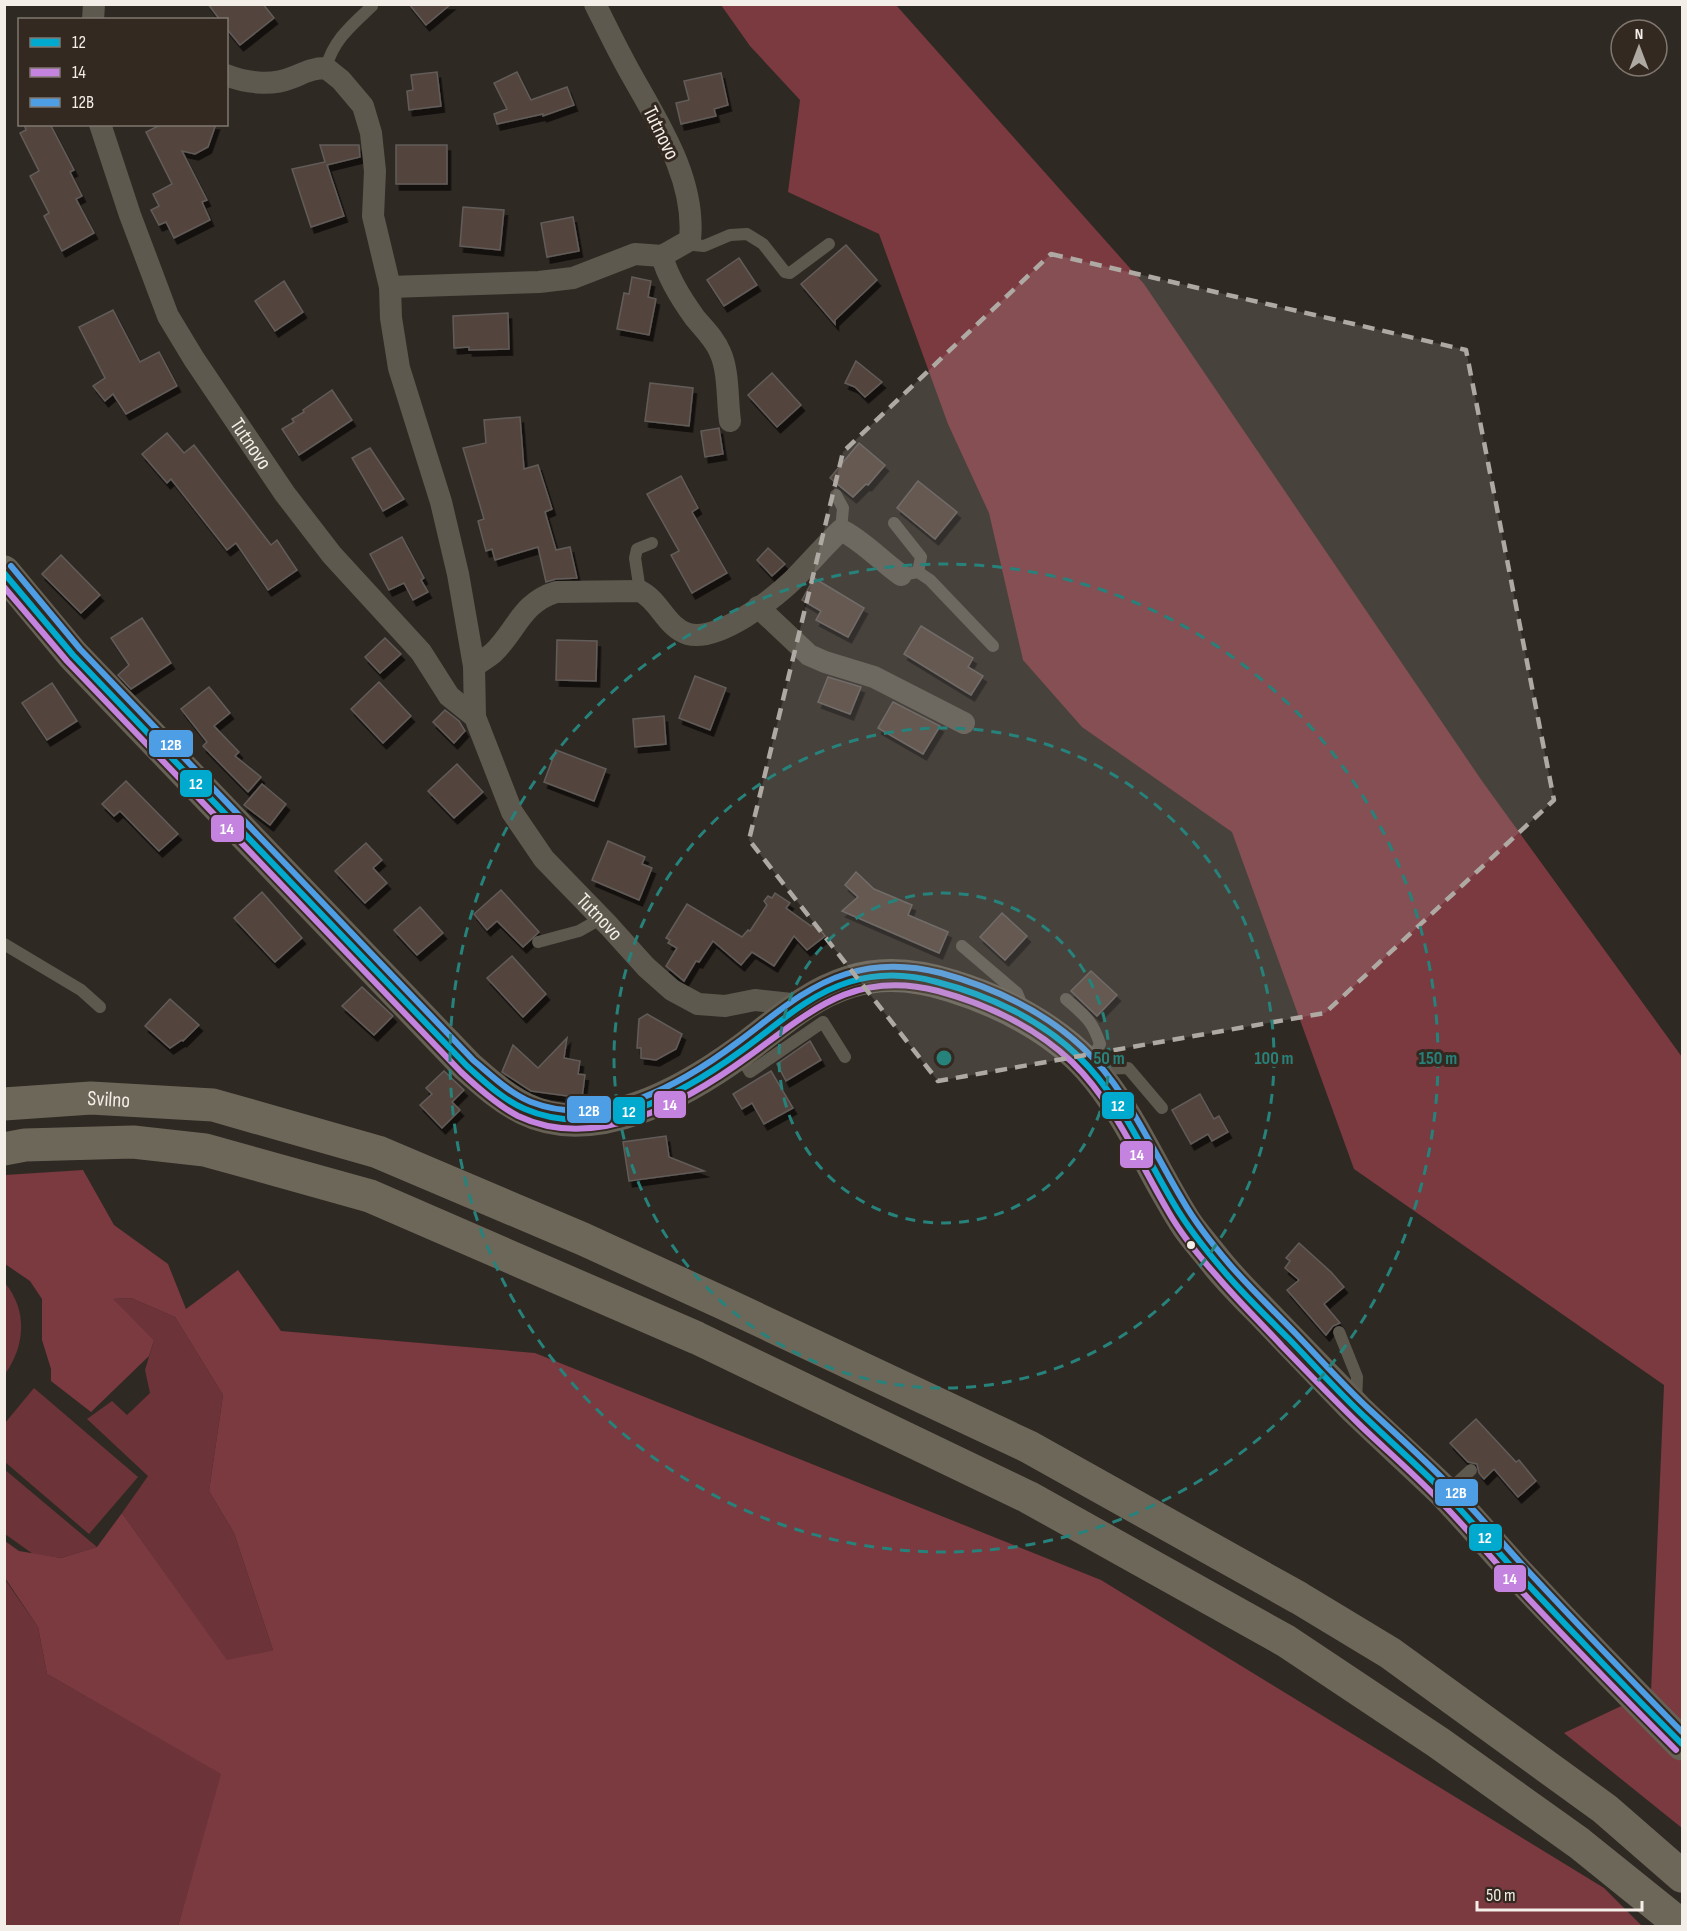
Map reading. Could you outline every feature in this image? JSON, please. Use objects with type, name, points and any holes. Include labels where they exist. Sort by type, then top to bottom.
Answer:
[{"type":"highway","name":"Svilno","points":[[4,1104],[91,1098],[213,1105],[378,1152],[583,1239],[738,1310],[1029,1448],[1299,1598],[1390,1653],[1605,1809],[1683,1876]]},
{"type":"highway","name":"Svilno","points":[[4,1149],[25,1145],[133,1142],[205,1150],[370,1196],[697,1338],[1028,1497],[1286,1641],[1439,1743],[1569,1836],[1682,1926]]},
{"type":"main road","points":[[4,572],[105,690],[467,1066],[496,1092],[527,1110],[553,1119],[597,1119],[623,1113],[663,1097],[701,1077],[738,1053],[801,1005],[823,992],[863,978],[883,975],[916,976],[955,987],[995,1003],[1028,1020],[1065,1045],[1090,1068],[1127,1116],[1188,1226],[1220,1266],[1356,1409],[1445,1494],[1530,1587],[1683,1744]]},
{"type":"street","name":"Tutnovo","points":[[595,4],[659,124],[682,180],[690,210],[691,228],[690,240],[683,244]]},
{"type":"street","points":[[228,75],[263,84],[288,79],[313,68],[326,68]]},
{"type":"street","name":"Tutnovo","points":[[326,68],[341,80],[363,106],[371,134],[375,171],[373,216],[390,287],[391,318],[399,368],[443,512],[458,574],[474,666],[475,717],[512,812],[544,859],[646,967],[672,990],[698,1004],[725,1006],[755,1000],[801,1005]]},
{"type":"street","name":"Tutnovo","points":[[101,126],[130,215],[168,316],[194,359],[285,494],[332,555],[422,652],[449,696],[475,717]]},
{"type":"street","points":[[390,287],[539,282],[573,278],[635,254],[662,256],[683,244]]},
{"type":"street","points":[[662,256],[666,269],[690,310],[721,353],[726,376],[730,421]]},
{"type":"street","points":[[474,666],[493,652],[532,603],[556,592],[640,591],[651,597],[674,626],[688,633],[707,634],[728,626],[758,608],[792,581],[841,530],[851,535],[878,558],[910,573]]},
{"type":"street","points":[[758,608],[809,655],[874,677],[964,723]]},
{"type":"lane","points":[[326,68],[330,52],[339,39],[372,6]]},
{"type":"lane","points":[[683,244],[704,246],[730,235],[747,234],[763,244],[785,272],[789,273],[828,244]]},
{"type":"lane","points":[[836,495],[843,508],[841,530]]},
{"type":"lane","points":[[894,522],[921,557],[910,573],[930,580],[993,646]]},
{"type":"lane","points":[[640,591],[635,558],[637,549],[652,543]]},
{"type":"lane","points":[[538,942],[579,931],[602,918]]},
{"type":"lane","points":[[4,945],[81,990],[100,1007]]},
{"type":"lane","points":[[962,946],[1017,993],[1028,1020]]},
{"type":"lane","points":[[1066,999],[1090,1020],[1097,1034],[1100,1044],[1090,1068],[1128,1068],[1162,1108]]},
{"type":"lane","points":[[738,1053],[750,1072],[823,1022],[845,1057]]},
{"type":"lane","points":[[1339,1332],[1358,1377],[1356,1409]]},
{"type":"lane","points":[[1445,1494],[1471,1470]]},
{"type":"highlighted area","points":[[1051,254],[1466,350],[1554,800],[1325,1013],[938,1081],[749,840],[843,452]]},
{"type":"shaded area","points":[[721,5],[896,5],[1144,284],[1482,781],[1682,1057],[1682,1828],[1564,1733],[1651,1692],[1664,1385],[1354,1169],[1232,832],[1082,727],[1023,660],[989,513],[948,424],[879,234],[788,192],[800,100],[750,46]]},
{"type":"shaded area","points":[[83,1170],[114,1225],[168,1264],[186,1309],[238,1270],[281,1331],[535,1353],[1101,1580],[1604,1888],[1642,1926],[178,1926],[221,1774],[47,1674],[38,1627],[5,1578],[5,1541],[19,1551],[61,1558],[97,1547],[122,1513],[227,1660],[273,1650],[234,1533],[209,1491],[223,1395],[175,1317],[131,1298],[113,1299],[154,1340],[149,1356],[91,1412],[51,1381],[51,1369],[42,1340],[42,1299],[30,1281],[5,1264],[5,1175]]},
{"type":"shaded area","points":[[5,1283],[18,1305],[21,1328],[17,1352],[5,1374]]},
{"type":"shaded area","points":[[131,1298],[175,1317],[223,1395],[209,1491],[234,1533],[273,1650],[227,1661],[122,1513],[148,1476],[87,1419],[112,1401],[127,1415],[150,1393],[145,1370],[154,1340],[112,1299]]},
{"type":"shaded area","points":[[34,1388],[138,1477],[89,1534],[5,1462],[5,1423]]},
{"type":"shaded area","points":[[4,1469],[97,1547],[61,1558],[33,1554],[5,1534]]},
{"type":"shaded area","points":[[4,1578],[38,1627],[47,1674],[222,1774],[178,1926],[5,1926]]},
{"type":"building","points":[[208,4],[263,4],[274,18],[240,45],[228,30],[228,18],[218,18]]},
{"type":"building","points":[[409,4],[451,4],[426,25]]},
{"type":"building","points":[[437,72],[441,106],[409,110],[407,91],[413,90],[411,75]]},
{"type":"building","points":[[517,72],[531,100],[567,87],[574,105],[543,116],[543,114],[497,124],[494,114],[507,109],[494,83]]},
{"type":"building","points":[[721,73],[728,105],[714,109],[716,116],[681,124],[676,103],[689,100],[684,81]]},
{"type":"building","points":[[25,126],[51,126],[74,170],[70,172],[82,196],[76,199],[94,233],[62,251],[44,216],[49,213],[30,176],[39,171],[20,133],[26,130]]},
{"type":"building","points":[[158,126],[215,126],[208,147],[195,154],[182,151],[207,200],[202,202],[210,220],[174,238],[166,222],[159,225],[151,210],[159,206],[153,194],[172,184],[146,132]]},
{"type":"building","points":[[320,145],[359,145],[360,157],[327,165],[344,216],[311,227],[292,169],[325,162]]},
{"type":"building","points":[[396,145],[447,145],[447,184],[396,184]]},
{"type":"building","points":[[463,207],[504,210],[500,250],[460,246]]},
{"type":"building","points":[[573,217],[579,251],[547,257],[541,223]]},
{"type":"building","points":[[846,245],[877,280],[835,320],[835,324],[801,284]]},
{"type":"building","points":[[739,258],[757,285],[724,306],[707,280]]},
{"type":"building","points":[[632,277],[651,281],[648,297],[656,299],[649,335],[617,329],[624,293],[629,294]]},
{"type":"building","points":[[284,281],[303,312],[275,331],[255,301]]},
{"type":"building","points":[[113,310],[140,362],[159,352],[177,386],[126,414],[113,394],[105,401],[93,386],[105,378],[79,327]]},
{"type":"building","points":[[508,313],[509,349],[454,348],[453,316]]},
{"type":"building","points":[[856,361],[882,382],[865,397],[855,387],[845,383]]},
{"type":"building","points":[[772,373],[801,405],[777,427],[748,395]]},
{"type":"building","points":[[650,383],[693,388],[689,426],[645,421]]},
{"type":"building","points":[[332,390],[352,420],[299,455],[282,429],[294,422],[292,419],[304,412],[303,410]]},
{"type":"building","points":[[520,417],[524,469],[538,465],[552,509],[545,512],[556,550],[570,547],[577,578],[546,582],[538,547],[495,560],[492,549],[486,551],[478,521],[484,519],[463,448],[486,443],[484,420]]},
{"type":"building","points":[[719,428],[723,454],[705,457],[701,431]]},
{"type":"building","points":[[167,433],[184,453],[194,445],[271,545],[277,540],[297,570],[268,590],[236,543],[227,550],[171,479],[167,483],[142,454]]},
{"type":"building","points":[[859,443],[885,465],[868,485],[866,484],[853,497],[830,478]]},
{"type":"building","points":[[370,448],[404,499],[383,511],[352,458]]},
{"type":"building","points":[[681,476],[698,508],[692,512],[727,573],[692,593],[671,555],[679,551],[647,494]]},
{"type":"building","points":[[918,481],[957,512],[935,539],[897,508]]},
{"type":"building","points":[[402,537],[424,578],[421,580],[428,592],[413,600],[404,583],[389,590],[370,554]]},
{"type":"building","points":[[768,548],[785,564],[772,576],[757,560]]},
{"type":"building","points":[[61,555],[100,595],[81,613],[42,574]]},
{"type":"building","points":[[814,578],[864,608],[848,637],[816,620],[821,611],[802,600]]},
{"type":"building","points":[[142,618],[171,663],[131,689],[118,675],[129,665],[111,638]]},
{"type":"building","points":[[921,626],[973,658],[968,667],[983,676],[971,695],[904,654]]},
{"type":"building","points":[[385,638],[401,654],[380,673],[365,657]]},
{"type":"building","points":[[557,640],[597,641],[596,681],[556,680]]},
{"type":"building","points":[[695,676],[726,688],[710,730],[679,718]]},
{"type":"building","points":[[828,677],[861,687],[850,714],[818,702]]},
{"type":"building","points":[[379,682],[411,716],[383,743],[351,709]]},
{"type":"building","points":[[52,683],[77,721],[47,740],[22,703]]},
{"type":"building","points":[[209,687],[230,713],[214,726],[239,752],[235,756],[261,777],[248,792],[203,746],[207,742],[181,709]]},
{"type":"building","points":[[893,702],[940,726],[923,754],[878,728]]},
{"type":"building","points":[[445,710],[459,721],[465,731],[454,743],[433,722]]},
{"type":"building","points":[[664,716],[666,744],[635,747],[633,719]]},
{"type":"building","points":[[556,750],[606,769],[594,801],[544,782]]},
{"type":"building","points":[[457,764],[483,792],[454,818],[428,791]]},
{"type":"building","points":[[126,781],[178,834],[159,851],[120,811],[114,816],[102,804]]},
{"type":"building","points":[[262,784],[286,804],[270,825],[244,805]]},
{"type":"building","points":[[608,841],[645,857],[642,864],[652,868],[639,900],[592,880]]},
{"type":"building","points":[[366,843],[382,860],[373,868],[387,883],[365,903],[335,871]]},
{"type":"building","points":[[856,872],[874,889],[912,905],[908,915],[948,932],[939,953],[842,911],[858,897],[845,885]]},
{"type":"building","points":[[501,890],[539,932],[523,947],[497,921],[487,930],[474,914]]},
{"type":"building","points":[[262,892],[302,938],[275,962],[234,918]]},
{"type":"building","points":[[775,893],[790,903],[786,908],[811,926],[815,923],[825,936],[807,950],[794,936],[774,966],[752,952],[741,965],[713,941],[699,962],[696,961],[684,981],[666,966],[677,948],[668,943],[670,940],[666,938],[687,904],[742,937],[748,930],[750,931],[767,905],[764,901],[768,896],[772,898]]},
{"type":"building","points":[[420,907],[443,933],[417,955],[394,930]]},
{"type":"building","points":[[1002,913],[1027,936],[1005,960],[980,937]]},
{"type":"building","points":[[512,956],[546,994],[523,1017],[487,978]]},
{"type":"building","points":[[1091,971],[1117,995],[1097,1016],[1071,991]]},
{"type":"building","points":[[362,987],[393,1016],[374,1035],[342,1006]]},
{"type":"building","points":[[170,999],[199,1025],[183,1041],[170,1048],[145,1026]]},
{"type":"building","points":[[647,1014],[682,1034],[676,1049],[656,1060],[641,1058],[641,1048],[637,1048],[639,1019]]},
{"type":"building","points":[[567,1038],[564,1058],[580,1061],[578,1074],[585,1075],[582,1098],[531,1091],[502,1072],[513,1045],[538,1068]]},
{"type":"building","points":[[810,1041],[821,1060],[786,1081],[777,1064]]},
{"type":"building","points":[[444,1071],[464,1090],[452,1102],[460,1110],[442,1128],[420,1105],[432,1094],[426,1088]]},
{"type":"building","points":[[771,1071],[793,1108],[764,1124],[752,1103],[742,1109],[733,1094]]},
{"type":"building","points":[[1200,1094],[1214,1119],[1219,1116],[1228,1132],[1212,1141],[1208,1134],[1191,1144],[1172,1110]]},
{"type":"building","points":[[666,1136],[669,1157],[704,1171],[629,1181],[623,1142]]},
{"type":"building","points":[[1299,1243],[1344,1287],[1324,1304],[1340,1323],[1333,1326],[1326,1335],[1287,1290],[1299,1280],[1285,1268],[1290,1261],[1286,1258]]},
{"type":"building","points":[[1476,1419],[1516,1462],[1519,1460],[1536,1481],[1518,1497],[1494,1469],[1484,1479],[1479,1473],[1477,1464],[1468,1462],[1450,1443]]},
{"type":"transit line","name":"12B","points":[[11,566],[80,649],[473,1060],[508,1089],[531,1102],[558,1109],[586,1110],[613,1106],[640,1098],[667,1087],[716,1058],[789,1003],[816,987],[846,974],[870,968],[905,967],[941,973],[998,993],[1051,1022],[1082,1047],[1112,1081],[1188,1210],[1230,1265],[1351,1392],[1461,1497],[1565,1611],[1682,1732]]},
{"type":"transit line","name":"12","points":[[4,573],[73,655],[467,1066],[502,1096],[525,1109],[553,1117],[582,1119],[610,1116],[639,1108],[693,1083],[819,995],[849,982],[871,977],[915,977],[956,987],[994,1001],[1047,1031],[1078,1056],[1107,1089],[1179,1213],[1203,1246],[1246,1296],[1348,1400],[1444,1492],[1560,1619],[1682,1744]]},
{"type":"transit line","name":"14","points":[[4,587],[67,661],[461,1072],[495,1101],[518,1116],[548,1126],[578,1129],[609,1125],[639,1117],[697,1090],[814,1010],[836,998],[858,990],[882,986],[909,986],[956,996],[1009,1018],[1058,1049],[1087,1078],[1101,1096],[1125,1133],[1178,1228],[1224,1284],[1331,1396],[1447,1508],[1513,1582],[1676,1750]]}]
